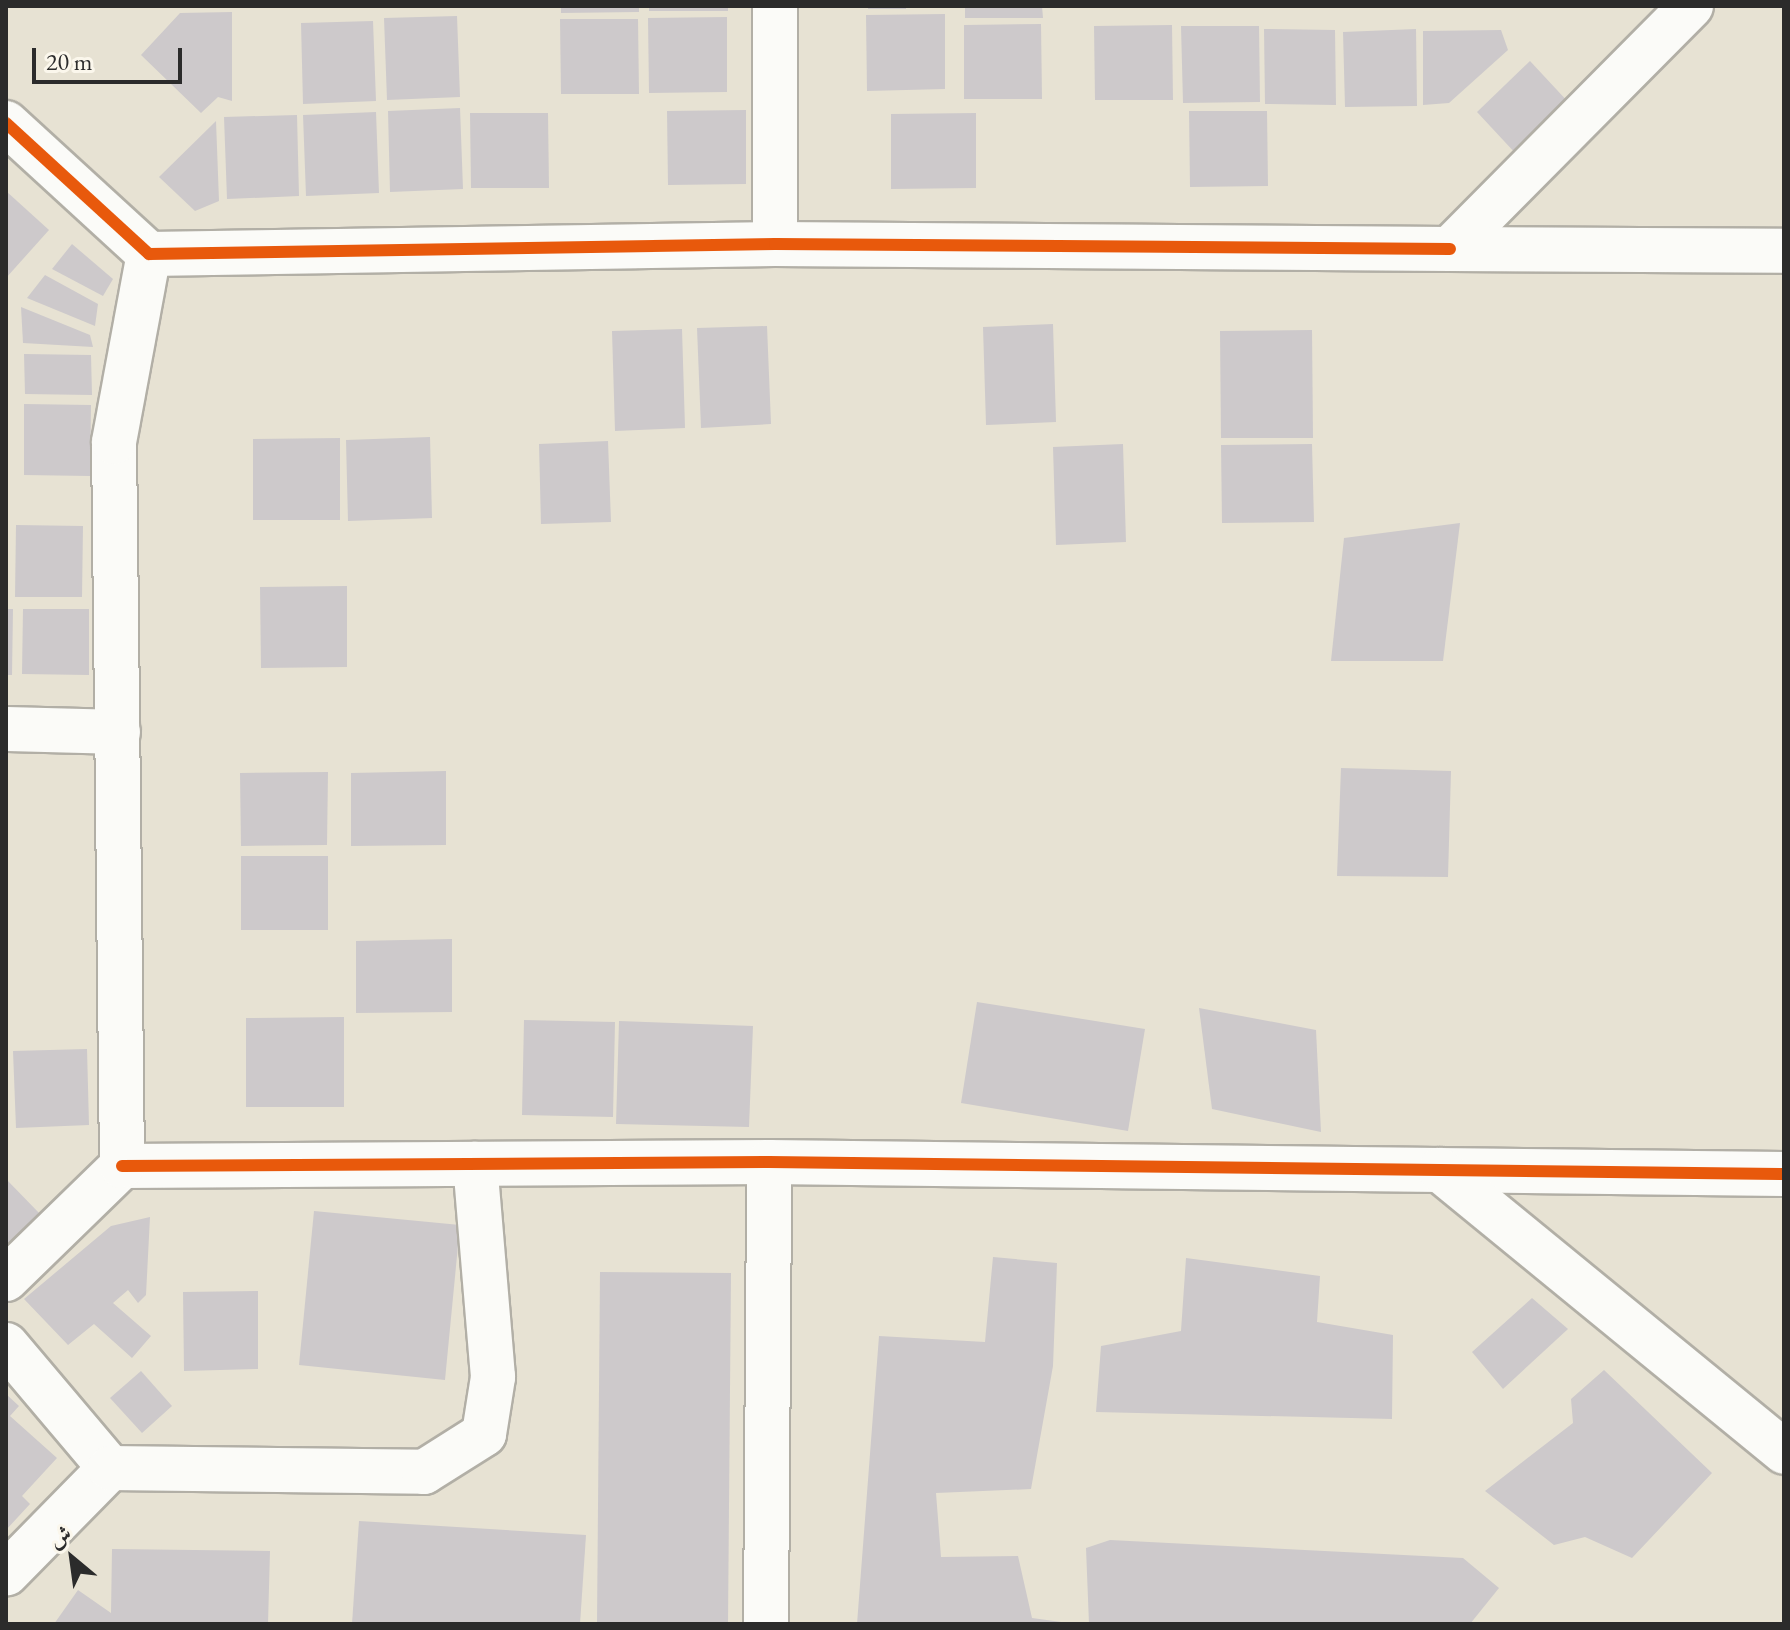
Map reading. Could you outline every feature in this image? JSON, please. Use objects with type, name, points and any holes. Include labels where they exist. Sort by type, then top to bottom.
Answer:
[{"type":"street","points":[[775,6],[775,244]]},
{"type":"street","points":[[1450,249],[1691,6]]},
{"type":"street","points":[[6,123],[149,254],[775,244],[1784,251]]},
{"type":"street","points":[[122,1166],[114,442],[149,254]]},
{"type":"street","points":[[6,729],[118,732]]},
{"type":"street","points":[[6,1279],[122,1166],[769,1162],[1784,1174]]},
{"type":"street","points":[[766,1624],[769,1162]]},
{"type":"street","points":[[6,1574],[110,1468],[424,1472],[484,1434],[493,1377],[475,1164]]},
{"type":"street","points":[[1440,1170],[1784,1452]]},
{"type":"street","points":[[6,1345],[110,1468]]},
{"type":"building","points":[[561,6],[639,6],[639,12],[561,13]]},
{"type":"building","points":[[649,6],[728,6],[728,11],[649,11]]},
{"type":"building","points":[[868,6],[906,6],[906,9],[868,9]]},
{"type":"building","points":[[965,6],[1042,6],[1043,18],[965,18]]},
{"type":"building","points":[[232,12],[232,101],[218,97],[201,113],[141,55],[180,13]]},
{"type":"building","points":[[945,14],[945,89],[867,91],[866,15]]},
{"type":"building","points":[[457,16],[460,97],[387,100],[384,18]]},
{"type":"building","points":[[727,17],[727,92],[649,93],[648,18]]},
{"type":"building","points":[[560,19],[638,19],[639,94],[561,94]]},
{"type":"building","points":[[373,21],[376,101],[303,104],[301,23]]},
{"type":"building","points":[[1041,24],[1042,99],[964,99],[964,25]]},
{"type":"building","points":[[1172,25],[1173,100],[1095,100],[1094,26]]},
{"type":"building","points":[[1181,26],[1259,26],[1260,102],[1183,103]]},
{"type":"building","points":[[1264,29],[1335,30],[1336,105],[1265,104]]},
{"type":"building","points":[[1416,29],[1417,106],[1345,107],[1343,32]]},
{"type":"building","points":[[1501,30],[1508,50],[1449,103],[1423,105],[1423,31]]},
{"type":"building","points":[[1530,61],[1570,104],[1517,155],[1477,112]]},
{"type":"building","points":[[460,108],[463,189],[390,192],[388,111]]},
{"type":"building","points":[[746,110],[746,184],[668,185],[667,111]]},
{"type":"building","points":[[1189,111],[1267,111],[1268,186],[1190,187]]},
{"type":"building","points":[[376,112],[379,193],[306,196],[303,115]]},
{"type":"building","points":[[470,113],[548,113],[549,188],[471,188]]},
{"type":"building","points":[[976,113],[976,188],[891,189],[891,114]]},
{"type":"building","points":[[297,115],[299,196],[227,199],[224,117]]},
{"type":"building","points":[[216,121],[219,201],[195,211],[159,177]]},
{"type":"building","points":[[6,191],[49,230],[6,278]]},
{"type":"building","points":[[72,244],[113,279],[103,296],[52,269]]},
{"type":"building","points":[[45,275],[98,304],[95,326],[27,298]]},
{"type":"building","points":[[21,307],[90,335],[93,347],[23,343]]},
{"type":"building","points":[[1053,324],[1056,422],[986,425],[983,327]]},
{"type":"building","points":[[767,326],[771,424],[701,428],[697,328]]},
{"type":"building","points":[[682,329],[685,428],[615,431],[612,331]]},
{"type":"building","points":[[1312,330],[1313,438],[1221,438],[1220,331]]},
{"type":"building","points":[[24,354],[91,355],[92,395],[25,394]]},
{"type":"building","points":[[24,404],[91,405],[90,476],[24,475]]},
{"type":"building","points":[[430,437],[432,518],[348,521],[346,440]]},
{"type":"building","points":[[340,438],[340,520],[253,520],[253,439]]},
{"type":"building","points":[[608,441],[611,522],[541,524],[539,444]]},
{"type":"building","points":[[1123,444],[1126,542],[1056,545],[1053,447]]},
{"type":"building","points":[[1312,444],[1314,522],[1222,523],[1221,445]]},
{"type":"building","points":[[1460,523],[1443,661],[1331,661],[1344,538]]},
{"type":"building","points":[[16,525],[83,526],[82,597],[15,597]]},
{"type":"building","points":[[347,586],[347,667],[261,668],[260,587]]},
{"type":"building","points":[[6,609],[13,609],[12,675],[6,675]]},
{"type":"building","points":[[23,609],[89,609],[89,675],[22,674]]},
{"type":"building","points":[[1341,768],[1451,771],[1448,877],[1337,876]]},
{"type":"building","points":[[446,771],[446,845],[351,846],[351,773]]},
{"type":"building","points":[[328,772],[327,845],[241,846],[240,773]]},
{"type":"building","points":[[241,856],[328,856],[328,930],[241,930]]},
{"type":"building","points":[[452,939],[452,1012],[356,1013],[356,941]]},
{"type":"building","points":[[977,1002],[1145,1029],[1128,1131],[961,1103]]},
{"type":"building","points":[[1199,1008],[1316,1030],[1321,1132],[1212,1109]]},
{"type":"building","points":[[344,1017],[344,1107],[246,1107],[246,1018]]},
{"type":"building","points":[[524,1020],[615,1022],[613,1117],[522,1115]]},
{"type":"building","points":[[619,1021],[753,1026],[749,1127],[616,1124]]},
{"type":"building","points":[[87,1049],[89,1125],[16,1128],[13,1051]]},
{"type":"building","points":[[6,1179],[41,1215],[6,1249]]},
{"type":"building","points":[[314,1211],[460,1225],[445,1380],[299,1365]]},
{"type":"building","points":[[150,1217],[146,1295],[138,1303],[128,1290],[113,1303],[151,1336],[132,1358],[94,1324],[68,1345],[24,1299],[111,1226]]},
{"type":"building","points":[[993,1257],[1057,1263],[1053,1366],[1031,1489],[936,1493],[941,1557],[1018,1556],[1032,1618],[1076,1624],[857,1624],[879,1336],[985,1342]]},
{"type":"building","points":[[1186,1258],[1320,1276],[1317,1322],[1393,1335],[1392,1419],[1096,1412],[1101,1346],[1181,1331]]},
{"type":"building","points":[[600,1272],[731,1273],[728,1624],[597,1624]]},
{"type":"building","points":[[258,1291],[258,1369],[184,1371],[183,1292]]},
{"type":"building","points":[[1532,1298],[1568,1329],[1503,1389],[1472,1352]]},
{"type":"building","points":[[1604,1370],[1712,1473],[1632,1558],[1585,1537],[1554,1545],[1485,1491],[1573,1423],[1571,1399]]},
{"type":"building","points":[[141,1371],[172,1406],[142,1433],[110,1398]]},
{"type":"building","points":[[6,1394],[19,1406],[10,1416],[57,1458],[22,1496],[30,1504],[6,1530]]},
{"type":"building","points":[[359,1521],[586,1535],[580,1624],[352,1624]]},
{"type":"building","points":[[1110,1540],[1463,1558],[1499,1588],[1470,1624],[1089,1624],[1086,1548]]},
{"type":"building","points":[[112,1549],[270,1551],[268,1624],[54,1624],[78,1590],[111,1613]]},
{"type":"cycle path","points":[[6,123],[149,254],[775,244],[1450,249]]},
{"type":"cycle path","points":[[122,1166],[769,1162],[1784,1174]]}]
